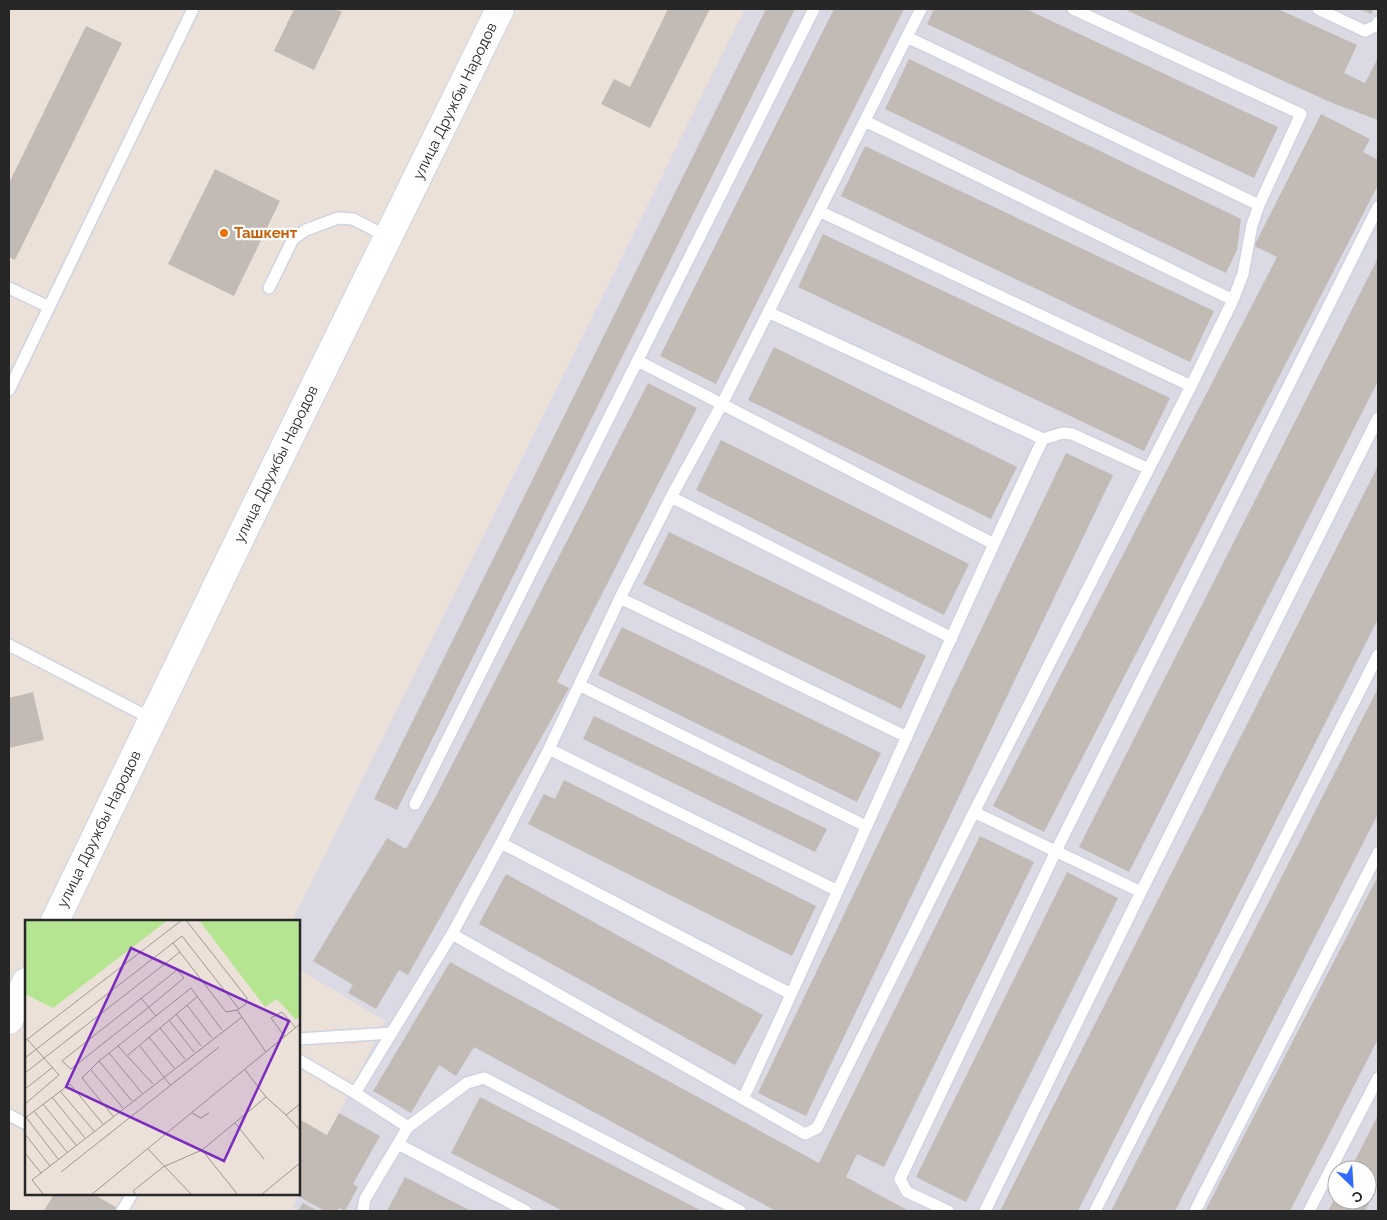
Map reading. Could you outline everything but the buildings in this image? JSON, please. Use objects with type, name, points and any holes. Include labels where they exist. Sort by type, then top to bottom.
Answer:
[{"type":"main road","name":"улица Дружбы Народов","points":[[56,920],[152,719],[500,9]]},
{"type":"main road","points":[[9,1020],[25,984]]},
{"type":"lane","points":[[9,390],[193,9]]},
{"type":"lane","points":[[415,804],[814,9]]},
{"type":"lane","points":[[355,1093],[452,934],[501,843],[549,749],[620,598],[722,404],[921,9]]},
{"type":"lane","points":[[452,934],[805,1134],[817,1128],[974,812],[1233,300],[1243,274],[1258,204],[1301,114],[1073,9]]},
{"type":"lane","points":[[1318,9],[1365,30],[1376,25],[1378,22]]},
{"type":"lane","points":[[907,37],[1258,204]]},
{"type":"lane","points":[[864,120],[1233,300]]},
{"type":"lane","points":[[948,1211],[907,1192],[900,1179],[1056,851],[1378,207]]},
{"type":"lane","points":[[819,211],[1191,386]]},
{"type":"lane","points":[[269,288],[293,239],[306,230],[338,218],[353,219],[388,237]]},
{"type":"lane","points":[[9,288],[49,307]]},
{"type":"lane","points":[[768,312],[1043,439],[1063,434],[1072,434],[1149,469]]},
{"type":"lane","points":[[638,361],[994,544]]},
{"type":"lane","points":[[985,1211],[1140,892],[1378,418]]},
{"type":"lane","points":[[742,1099],[1043,439]]},
{"type":"lane","points":[[672,497],[952,638]]},
{"type":"lane","points":[[620,598],[907,737]]},
{"type":"lane","points":[[9,645],[152,719]]},
{"type":"lane","points":[[1095,1211],[1378,655]]},
{"type":"lane","points":[[579,685],[866,826]]},
{"type":"lane","points":[[549,749],[838,891]]},
{"type":"lane","points":[[974,812],[1140,892]]},
{"type":"lane","points":[[501,843],[791,994]]},
{"type":"lane","points":[[1195,1211],[1378,853]]},
{"type":"lane","points":[[300,1039],[392,1033]]},
{"type":"lane","points":[[300,1061],[408,1127]]},
{"type":"lane","points":[[363,1211],[365,1199],[408,1127],[467,1083],[484,1078],[740,1211]]},
{"type":"lane","points":[[1309,1211],[1378,1078]]},
{"type":"lane","points":[[9,1114],[25,1123]]},
{"type":"lane","points":[[398,1144],[526,1211]]},
{"type":"lane","points":[[122,1211],[131,1195]]},
{"type":"shaded area","points":[[745,9],[1378,9],[1378,1211],[295,1211],[293,1206],[385,1021],[300,970],[300,920],[292,920]]},
{"type":"place","name":"Ташкент","points":[[224,233]]}]
